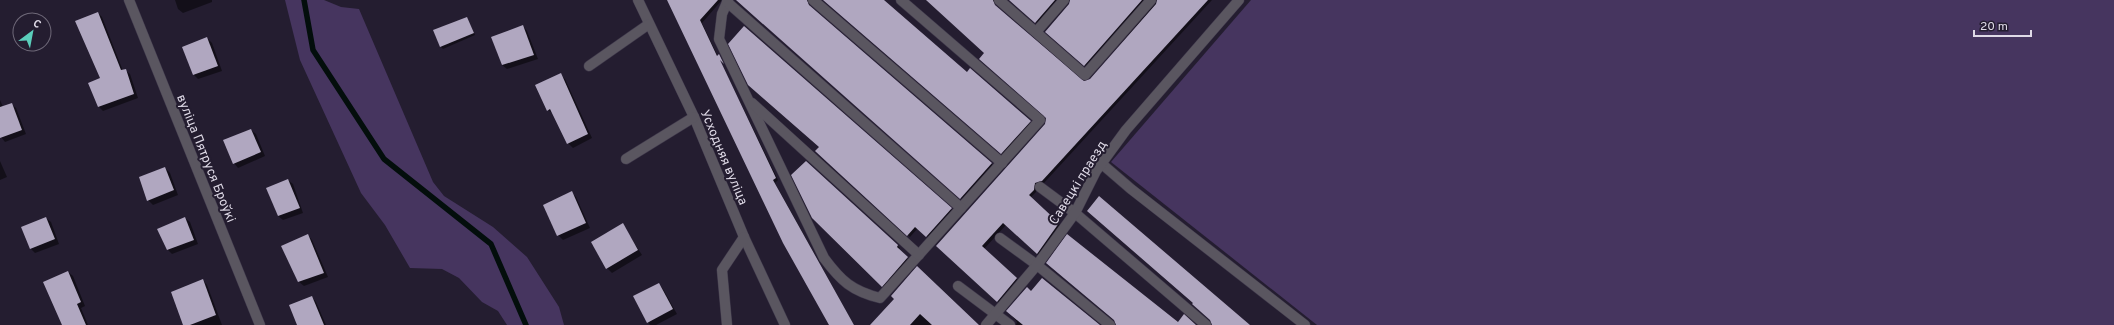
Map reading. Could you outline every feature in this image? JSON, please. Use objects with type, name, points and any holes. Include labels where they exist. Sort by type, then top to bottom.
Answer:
[{"type":"street","name":"вуліца Пятруся Броўкі","points":[[129,0],[260,325]]},
{"type":"street","name":"Усходняя вуліца","points":[[638,0],[694,117],[744,236],[785,325]]},
{"type":"street","points":[[813,0],[1002,163]]},
{"type":"street","points":[[901,0],[1040,120],[1002,163],[880,298],[862,294],[841,280],[824,258],[719,39],[722,14],[727,1],[961,208]]},
{"type":"street","points":[[999,0],[1085,75],[1151,0]]},
{"type":"street","points":[[1036,32],[1064,0]]},
{"type":"street","name":"Савецкі праезд","points":[[986,325],[1037,264],[1075,213],[1096,171],[1126,130],[1239,0]]},
{"type":"street","points":[[589,66],[649,24]]},
{"type":"street","points":[[748,100],[919,255]]},
{"type":"street","points":[[626,159],[694,117]]},
{"type":"street","points":[[1102,164],[1305,325]]},
{"type":"street","points":[[1040,187],[1075,213],[1206,325]]},
{"type":"street","points":[[727,325],[722,270],[744,236]]},
{"type":"street","points":[[1000,238],[1037,264],[1110,325]]},
{"type":"street","points":[[958,286],[1010,325]]},
{"type":"shaded area","points":[[285,0],[324,0],[341,7],[359,9],[433,182],[444,196],[493,227],[527,257],[559,307],[564,325],[507,325],[498,311],[482,302],[459,278],[442,269],[410,268],[385,225],[361,193],[300,60]]},
{"type":"shaded area","points":[[1251,0],[2114,0],[2114,325],[1317,325],[1111,162]]},
{"type":"building","points":[[667,0],[718,0],[700,20],[717,56],[719,54],[724,64],[720,60],[776,178],[773,180],[854,325],[829,325],[783,243]]},
{"type":"building","points":[[736,0],[807,0],[809,5],[992,163],[960,199]]},
{"type":"building","points":[[823,0],[884,0],[967,72],[970,68],[1031,121],[1001,154]]},
{"type":"building","points":[[926,0],[993,0],[995,5],[1084,81],[1090,79],[1156,4],[1157,0],[1208,0],[1042,181],[1035,183],[1034,190],[1029,195],[1059,223],[1037,254],[1003,223],[982,246],[1017,278],[997,302],[936,246],[1045,124],[1046,118],[979,59],[984,53]]},
{"type":"building","points":[[1009,0],[1055,0],[1035,23]]},
{"type":"building","points":[[1070,0],[1142,0],[1084,66],[1045,32],[1069,4]]},
{"type":"building","points":[[98,12],[121,70],[126,69],[134,94],[98,107],[88,83],[100,78],[75,21]]},
{"type":"building","points":[[467,17],[474,33],[440,47],[433,30]]},
{"type":"building","points":[[523,25],[534,55],[502,65],[491,37]]},
{"type":"building","points":[[744,26],[952,208],[926,237],[915,227],[907,236],[815,151],[819,147],[748,85],[728,44]]},
{"type":"building","points":[[207,37],[218,66],[193,75],[182,47]]},
{"type":"building","points":[[561,73],[588,134],[567,144],[550,109],[547,111],[535,85]]},
{"type":"building","points":[[12,103],[22,130],[0,138],[0,107]]},
{"type":"building","points":[[251,129],[261,152],[233,164],[223,140]]},
{"type":"building","points":[[806,161],[898,245],[897,247],[908,257],[882,287],[812,218],[791,175]]},
{"type":"building","points":[[165,167],[174,190],[147,201],[139,177]]},
{"type":"building","points":[[288,179],[300,208],[278,216],[266,188]]},
{"type":"building","points":[[572,191],[586,223],[557,236],[543,205]]},
{"type":"building","points":[[1099,196],[1250,325],[1212,325],[1210,320],[1192,304],[1193,303],[1087,211]]},
{"type":"building","points":[[46,217],[55,239],[30,249],[21,227]]},
{"type":"building","points":[[185,217],[194,240],[167,250],[157,229]]},
{"type":"building","points":[[623,223],[638,250],[606,269],[591,242]]},
{"type":"building","points":[[308,234],[324,273],[298,282],[281,246]]},
{"type":"building","points":[[1067,234],[1178,322],[1184,314],[1196,325],[1116,325],[1114,320],[1046,263]]},
{"type":"building","points":[[917,266],[979,325],[932,325],[920,314],[910,325],[870,325],[894,299],[891,296]]},
{"type":"building","points":[[68,271],[81,302],[77,304],[86,325],[62,325],[43,282]]},
{"type":"building","points":[[1042,278],[1100,325],[1023,325],[1006,311],[1027,287],[1031,291]]},
{"type":"building","points":[[203,279],[216,315],[190,325],[183,325],[171,292]]},
{"type":"building","points":[[659,283],[673,309],[647,323],[633,296]]},
{"type":"building","points":[[312,296],[324,325],[297,325],[289,305]]},
{"type":"waterway","points":[[304,0],[313,50],[384,159],[491,244],[526,325]]}]
